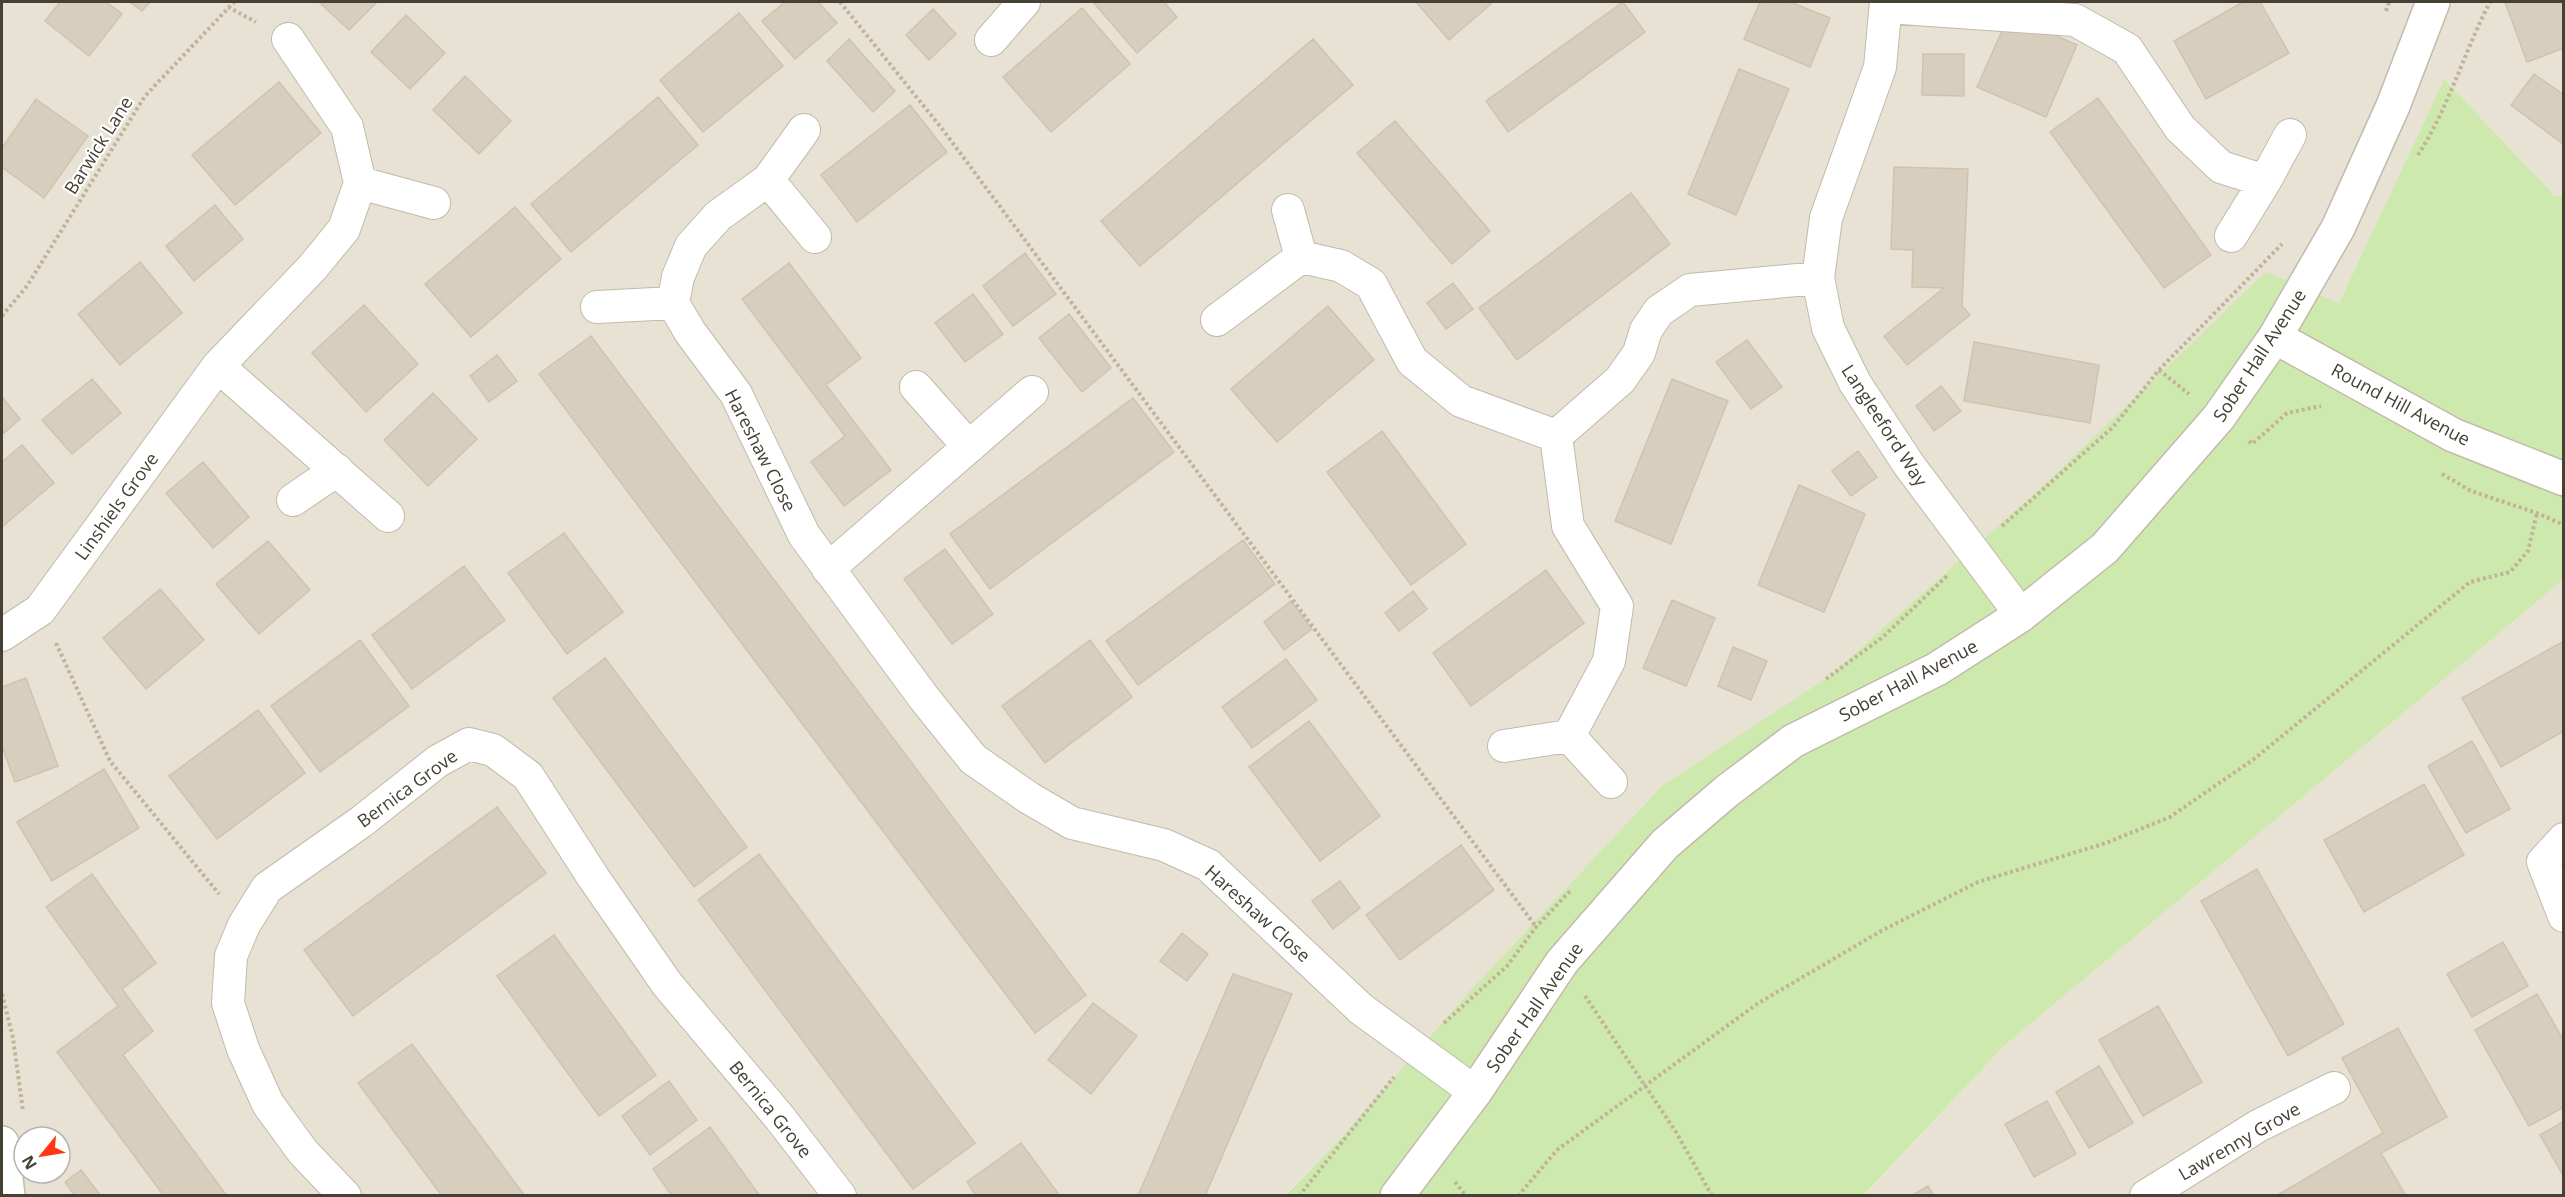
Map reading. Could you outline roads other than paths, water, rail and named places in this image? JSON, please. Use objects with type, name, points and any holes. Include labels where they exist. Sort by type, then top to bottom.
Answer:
[{"type":"street","points":[[991,40],[1024,2]]},
{"type":"street","name":"Sober Hall Avenue","points":[[1397,1196],[1475,1092],[1562,962],[1665,844],[1727,791],[1793,741],[1937,669],[2021,615],[2105,548],[2219,417],[2276,337],[2338,228],[2393,106],[2433,2]]},
{"type":"street","points":[[1886,4],[2075,20],[2127,49],[2180,128],[2221,167],[2265,181]]},
{"type":"street","name":"Langleeford Way","points":[[1886,4],[1880,67],[1826,218],[1818,278],[1828,328],[1855,383],[1909,465],[2021,615]]},
{"type":"street","points":[[288,39],[347,127],[360,183],[434,203]]},
{"type":"street","points":[[597,307],[673,303],[678,277],[691,246],[718,216],[768,180],[804,130]]},
{"type":"street","points":[[2231,236],[2290,135]]},
{"type":"street","points":[[768,180],[815,237]]},
{"type":"street","name":"Linshiels Grove","points":[[2,635],[40,610],[218,366],[312,268],[344,229],[360,183]]},
{"type":"street","points":[[1288,210],[1301,257]]},
{"type":"street","points":[[1217,320],[1301,257],[1341,266],[1371,284],[1412,361],[1461,401],[1556,436]]},
{"type":"street","points":[[1556,436],[1620,380],[1639,353],[1646,330],[1659,311],[1690,290],[1818,278]]},
{"type":"street","name":"Hareshaw Close","points":[[673,303],[690,332],[736,394],[804,536],[924,698],[973,759],[1029,798],[1072,823],[1164,845],[1209,865],[1361,1009],[1475,1092]]},
{"type":"street","name":"Round Hill Avenue","points":[[2276,337],[2452,435],[2559,477]]},
{"type":"street","points":[[218,366],[388,516]]},
{"type":"street","points":[[916,387],[969,447]]},
{"type":"street","points":[[828,569],[1032,392]]},
{"type":"street","points":[[1556,436],[1568,526],[1617,606],[1609,661],[1569,736]]},
{"type":"street","points":[[293,500],[337,470]]},
{"type":"street","points":[[1504,746],[1569,736]]},
{"type":"street","points":[[1569,736],[1611,782]]},
{"type":"street","name":"Bernica Grove","points":[[345,1196],[303,1152],[268,1104],[243,1048],[228,1003],[231,957],[244,925],[267,888],[361,822],[438,761],[469,744],[493,750],[528,776],[593,877],[667,984],[780,1118],[840,1196]]},
{"type":"street","points":[[2564,838],[2543,862],[2564,916]]},
{"type":"street","name":"Lawrenny Grove","points":[[2145,1196],[2258,1126],[2334,1088]]},
{"type":"street","points":[[2,1143],[9,1196]]}]
